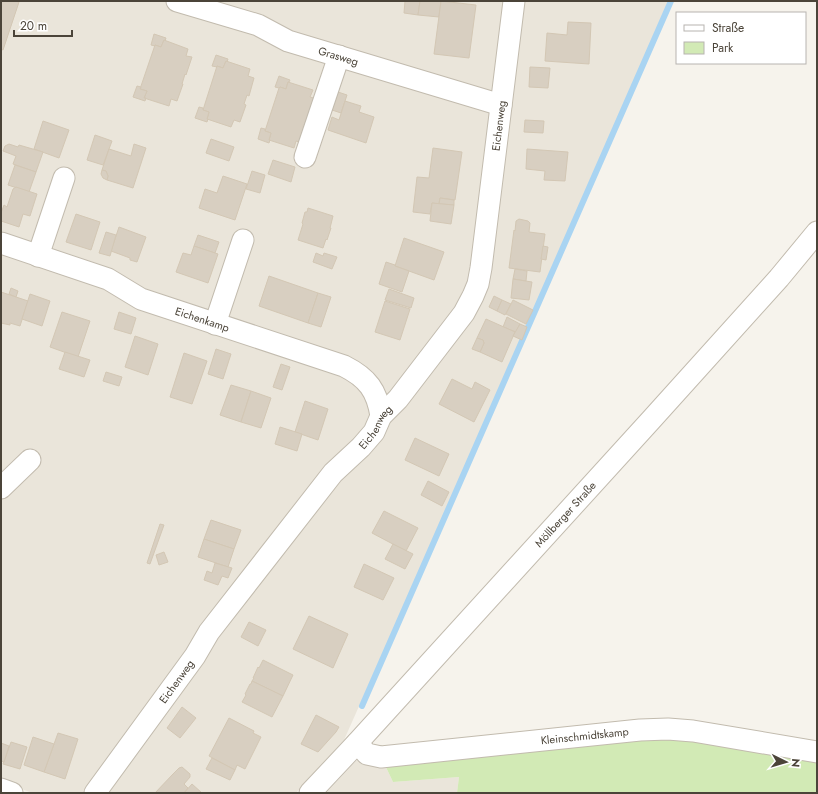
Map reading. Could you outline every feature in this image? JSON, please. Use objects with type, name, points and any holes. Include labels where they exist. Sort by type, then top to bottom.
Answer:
[{"type":"street","name":"Grasweg","points":[[177,1],[258,25],[288,41],[501,105]]},
{"type":"street","name":"Eichenweg","points":[[95,793],[195,656],[209,632],[334,473],[374,432],[381,416],[398,398],[464,313],[476,290],[481,268],[514,1]]},
{"type":"street","points":[[305,157],[339,56]]},
{"type":"street","points":[[38,256],[64,178]]},
{"type":"street","name":"Möllberger Straße","points":[[310,793],[657,414],[779,278],[817,232]]},
{"type":"street","points":[[216,324],[243,240]]},
{"type":"street","name":"Eichenkamp","points":[[1,243],[108,279],[141,299],[344,366],[356,372],[365,380],[379,402],[381,416]]},
{"type":"street","points":[[1,488],[30,460]]},
{"type":"street","name":"Kleinschmidtskamp","points":[[357,743],[367,754],[381,757],[640,730],[668,729],[693,731],[817,752]]},
{"type":"street","points":[[1,789],[12,793]]},
{"type":"shaded area","points":[[1,1],[669,1],[522,340],[344,740],[296,793],[33,793],[1,782]]},
{"type":"shaded area","points":[[381,757],[393,782],[459,777],[457,793],[326,793],[356,761]]},
{"type":"green space","points":[[661,736],[817,760],[817,793],[457,793],[459,777],[393,782],[384,763]]},
{"type":"building","points":[[1,1],[19,2],[3,50],[1,49]]},
{"type":"building","points":[[405,1],[420,1],[418,15],[404,13]]},
{"type":"building","points":[[420,1],[441,1],[439,17],[418,15]]},
{"type":"building","points":[[441,1],[476,5],[469,58],[434,54]]},
{"type":"building","points":[[568,22],[591,23],[589,64],[545,61],[547,33],[567,35]]},
{"type":"building","points":[[154,34],[166,38],[161,47],[151,45]]},
{"type":"building","points":[[164,40],[188,49],[186,56],[192,57],[177,101],[171,99],[169,106],[144,98],[147,91],[140,89],[155,45],[161,47]]},
{"type":"building","points":[[216,55],[228,59],[223,68],[212,66]]},
{"type":"building","points":[[226,61],[250,69],[248,76],[254,78],[249,96],[247,95],[244,104],[246,105],[240,122],[234,120],[231,127],[207,119],[209,112],[203,110],[217,66],[223,68]]},
{"type":"building","points":[[530,67],[550,68],[548,88],[529,87]]},
{"type":"building","points":[[279,76],[290,80],[286,89],[275,87]]},
{"type":"building","points":[[288,82],[313,90],[310,97],[317,99],[302,143],[296,141],[294,148],[269,140],[271,133],[265,131],[279,88],[286,89]]},
{"type":"building","points":[[137,86],[141,87],[140,89],[147,91],[144,98],[146,98],[145,101],[133,97]]},
{"type":"building","points":[[332,90],[347,95],[341,113],[326,108]]},
{"type":"building","points":[[345,101],[361,106],[359,112],[374,117],[366,143],[328,130],[332,117],[339,120]]},
{"type":"building","points":[[199,107],[209,112],[207,122],[195,118]]},
{"type":"building","points":[[525,120],[544,121],[543,133],[524,132]]},
{"type":"building","points":[[43,121],[69,130],[59,158],[34,149]]},
{"type":"building","points":[[261,128],[271,133],[269,143],[258,139]]},
{"type":"building","points":[[95,135],[112,141],[103,165],[87,160]]},
{"type":"building","points":[[211,139],[234,147],[229,161],[206,153]]},
{"type":"building","points":[[9,144],[18,147],[19,145],[43,152],[36,172],[13,164],[16,156],[3,151],[5,146]]},
{"type":"building","points":[[134,144],[146,148],[133,188],[107,180],[108,176],[106,171],[102,170],[109,149],[131,156]]},
{"type":"building","points":[[433,148],[462,152],[455,200],[440,198],[439,204],[432,203],[430,214],[413,212],[417,177],[429,178]]},
{"type":"building","points":[[527,149],[568,152],[565,181],[544,180],[545,171],[526,169]]},
{"type":"building","points":[[273,160],[295,167],[291,182],[268,174]]},
{"type":"building","points":[[15,165],[36,172],[29,192],[8,185]]},
{"type":"building","points":[[102,170],[106,171],[108,176],[107,180],[103,178],[101,174]]},
{"type":"building","points":[[252,171],[265,175],[260,193],[246,189]]},
{"type":"building","points":[[223,176],[247,184],[235,220],[199,208],[205,189],[217,193]]},
{"type":"building","points":[[16,187],[37,194],[30,216],[23,214],[19,227],[1,221],[1,213],[4,205],[7,207],[13,189]]},
{"type":"building","points":[[440,198],[454,200],[454,205],[439,204]]},
{"type":"building","points":[[432,203],[454,205],[451,224],[430,221]]},
{"type":"building","points":[[308,208],[333,216],[331,228],[323,248],[298,240],[305,212],[307,212]]},
{"type":"building","points":[[76,214],[100,222],[91,250],[66,242]]},
{"type":"building","points":[[519,219],[530,223],[529,232],[545,234],[540,272],[509,268],[514,230],[515,231],[516,221]]},
{"type":"building","points":[[119,227],[146,237],[137,262],[111,251]]},
{"type":"building","points":[[106,232],[116,235],[110,256],[99,253]]},
{"type":"building","points":[[198,235],[219,242],[215,253],[194,246]]},
{"type":"building","points":[[404,238],[444,252],[434,280],[395,266]]},
{"type":"building","points":[[194,246],[218,254],[208,283],[176,272],[183,253],[191,255]]},
{"type":"building","points":[[543,246],[548,247],[546,260],[541,259]]},
{"type":"building","points":[[316,253],[323,256],[324,253],[337,257],[332,269],[313,262]]},
{"type":"building","points":[[386,262],[409,271],[402,292],[379,284]]},
{"type":"building","points":[[515,269],[527,271],[526,281],[513,279]]},
{"type":"building","points":[[269,276],[318,293],[308,323],[259,306]]},
{"type":"building","points":[[513,279],[532,282],[529,300],[511,298]]},
{"type":"building","points":[[11,288],[18,291],[16,297],[9,294]]},
{"type":"building","points":[[389,289],[414,298],[411,308],[385,300]]},
{"type":"building","points":[[1,292],[28,301],[20,326],[10,323],[10,325],[1,323]]},
{"type":"building","points":[[318,293],[331,297],[321,327],[308,323]]},
{"type":"building","points":[[30,294],[50,301],[42,326],[22,319]]},
{"type":"building","points":[[494,296],[502,300],[497,311],[489,307]]},
{"type":"building","points":[[502,300],[511,304],[505,315],[497,311]]},
{"type":"building","points":[[513,300],[533,310],[526,324],[506,314]]},
{"type":"building","points":[[385,301],[410,309],[400,340],[375,332]]},
{"type":"building","points":[[62,312],[90,321],[78,357],[50,347]]},
{"type":"building","points":[[119,312],[136,318],[131,334],[114,329]]},
{"type":"building","points":[[507,317],[520,324],[516,332],[503,327]]},
{"type":"building","points":[[486,319],[515,332],[502,362],[480,352],[484,343],[483,340],[477,338]]},
{"type":"building","points":[[520,324],[527,327],[522,340],[513,336]]},
{"type":"building","points":[[135,336],[158,344],[148,375],[125,367]]},
{"type":"building","points":[[477,338],[483,340],[484,343],[480,352],[472,349]]},
{"type":"building","points":[[216,349],[231,354],[223,379],[208,374]]},
{"type":"building","points":[[65,352],[90,360],[84,377],[59,369]]},
{"type":"building","points":[[184,353],[207,361],[192,404],[170,397]]},
{"type":"building","points":[[281,364],[290,367],[282,390],[273,387]]},
{"type":"building","points":[[106,372],[122,377],[119,386],[103,381]]},
{"type":"building","points":[[452,379],[472,389],[475,382],[490,390],[474,422],[439,404]]},
{"type":"building","points":[[231,385],[251,391],[241,422],[220,415]]},
{"type":"building","points":[[251,391],[271,398],[261,428],[241,422]]},
{"type":"building","points":[[305,401],[328,409],[318,440],[295,432]]},
{"type":"building","points":[[280,427],[302,434],[297,451],[275,444]]},
{"type":"building","points":[[415,438],[449,454],[439,476],[405,460]]},
{"type":"building","points":[[428,481],[449,492],[442,506],[421,495]]},
{"type":"building","points":[[384,511],[418,528],[406,551],[372,533]]},
{"type":"building","points":[[211,520],[241,530],[234,549],[204,539]]},
{"type":"building","points":[[160,524],[164,525],[150,564],[147,563]]},
{"type":"building","points":[[204,539],[234,549],[228,567],[198,557]]},
{"type":"building","points":[[393,544],[413,554],[405,569],[385,559]]},
{"type":"building","points":[[164,552],[168,562],[159,565],[156,555]]},
{"type":"building","points":[[215,563],[232,568],[228,578],[222,576],[218,585],[204,580],[207,571],[212,573]]},
{"type":"building","points":[[364,564],[394,578],[383,600],[354,587]]},
{"type":"building","points":[[309,616],[348,634],[333,668],[293,649]]},
{"type":"building","points":[[249,622],[266,630],[258,646],[241,637]]},
{"type":"building","points":[[263,660],[293,675],[283,696],[252,681]]},
{"type":"building","points":[[252,681],[283,696],[272,717],[242,702]]},
{"type":"building","points":[[182,707],[196,718],[180,738],[167,728]]},
{"type":"building","points":[[316,715],[339,727],[318,752],[301,744]]},
{"type":"building","points":[[229,718],[254,731],[253,733],[261,737],[245,769],[237,765],[235,770],[209,756]]},
{"type":"building","points":[[58,733],[78,739],[65,779],[44,772]]},
{"type":"building","points":[[33,737],[54,744],[44,772],[24,765]]},
{"type":"building","points":[[11,742],[27,747],[20,769],[3,764]]},
{"type":"building","points":[[1,743],[9,746],[4,762],[1,761]]},
{"type":"building","points":[[212,758],[235,770],[230,780],[206,769]]},
{"type":"building","points":[[182,767],[190,774],[190,777],[184,784],[188,788],[184,793],[155,793],[179,768]]},
{"type":"building","points":[[192,784],[202,793],[184,793]]},
{"type":"waterway","points":[[362,706],[671,1]]}]
